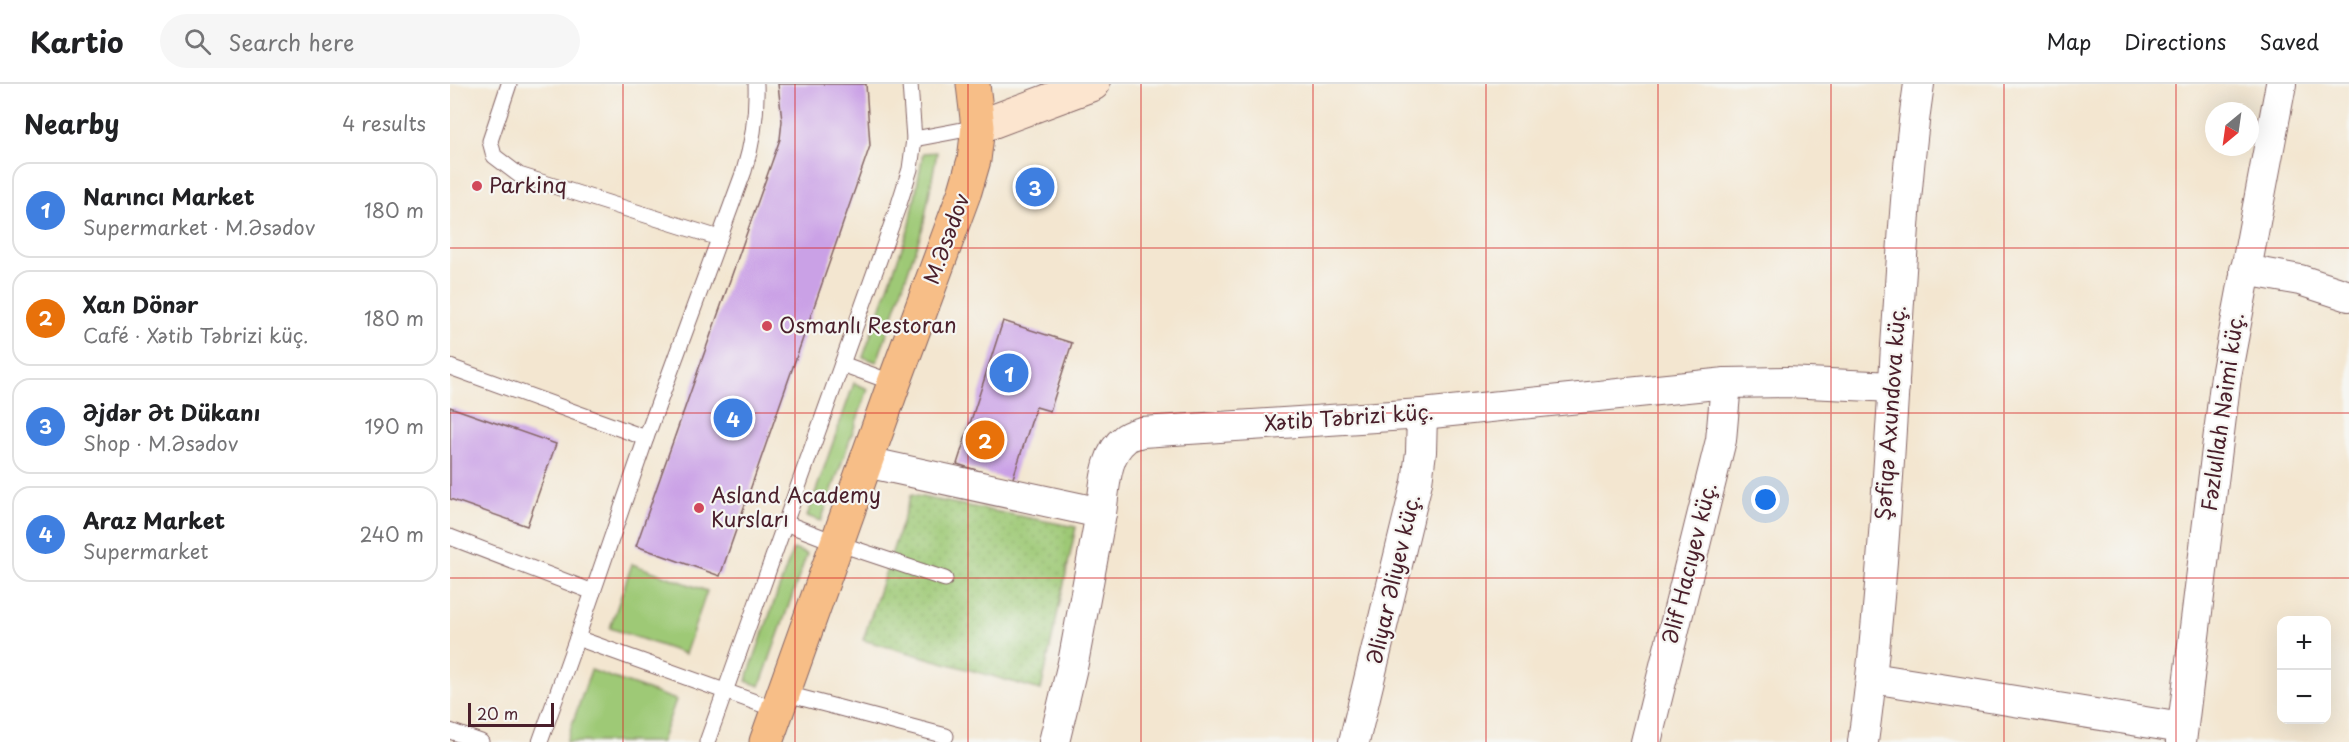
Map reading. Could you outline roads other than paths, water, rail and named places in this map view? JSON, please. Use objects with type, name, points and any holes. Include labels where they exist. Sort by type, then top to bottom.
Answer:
[{"type":"main road","name":"M.Əsədov","points":[[766,742],[965,191],[974,160],[978,127],[973,84]]},
{"type":"main road","points":[[978,127],[1059,90],[1093,84]]},
{"type":"street","name":"Şəfiqə Axundova küç.","points":[[1863,742],[1872,678],[1894,387],[1907,165],[1919,84]]},
{"type":"street","name":"Fəzlullah Nəimi küç.","points":[[2182,735],[2226,376],[2281,84]]},
{"type":"street","points":[[2245,270],[2300,280],[2349,296]]},
{"type":"street","name":"Xətib Təbrizi küç.","points":[[1054,742],[1073,663],[1109,460],[1115,448],[1126,437],[1142,432],[1422,414],[1726,383],[1786,382],[1894,387]]},
{"type":"street","name":"Əlif Hacıyev küç.","points":[[1646,742],[1721,440],[1726,383]]},
{"type":"street","name":"Əliyar Əliyev küç.","points":[[1354,742],[1417,483],[1422,414]]},
{"type":"street","points":[[866,462],[1101,513]]},
{"type":"street","points":[[1872,678],[2182,735]]},
{"type":"lane","points":[[509,84],[490,141],[494,156],[519,175],[719,238]]},
{"type":"lane","points":[[540,742],[753,141],[757,112],[756,84]]},
{"type":"lane","points":[[707,742],[910,169],[914,139],[910,84]]},
{"type":"lane","points":[[914,139],[978,127]]},
{"type":"lane","points":[[842,364],[894,383]]},
{"type":"lane","points":[[450,367],[646,438]]},
{"type":"lane","points":[[785,523],[945,579]]},
{"type":"lane","points":[[450,537],[593,592]]},
{"type":"lane","points":[[578,638],[725,691],[946,736]]},
{"type":"lane","points":[[450,731],[481,742]]},
{"type":"place","name":"Parkinq","points":[[477,186]]},
{"type":"place","name":"Əjdər Ət Dükanı","points":[[1035,187]]},
{"type":"place","name":"Osmanlı Restoran","points":[[767,326]]},
{"type":"place","name":"Narıncı Market","points":[[1009,373]]},
{"type":"place","name":"Araz Market","points":[[733,418]]},
{"type":"place","name":"Xan Dönər","points":[[985,440]]},
{"type":"place","name":"Asland Academy Kursları","points":[[699,508]]}]
